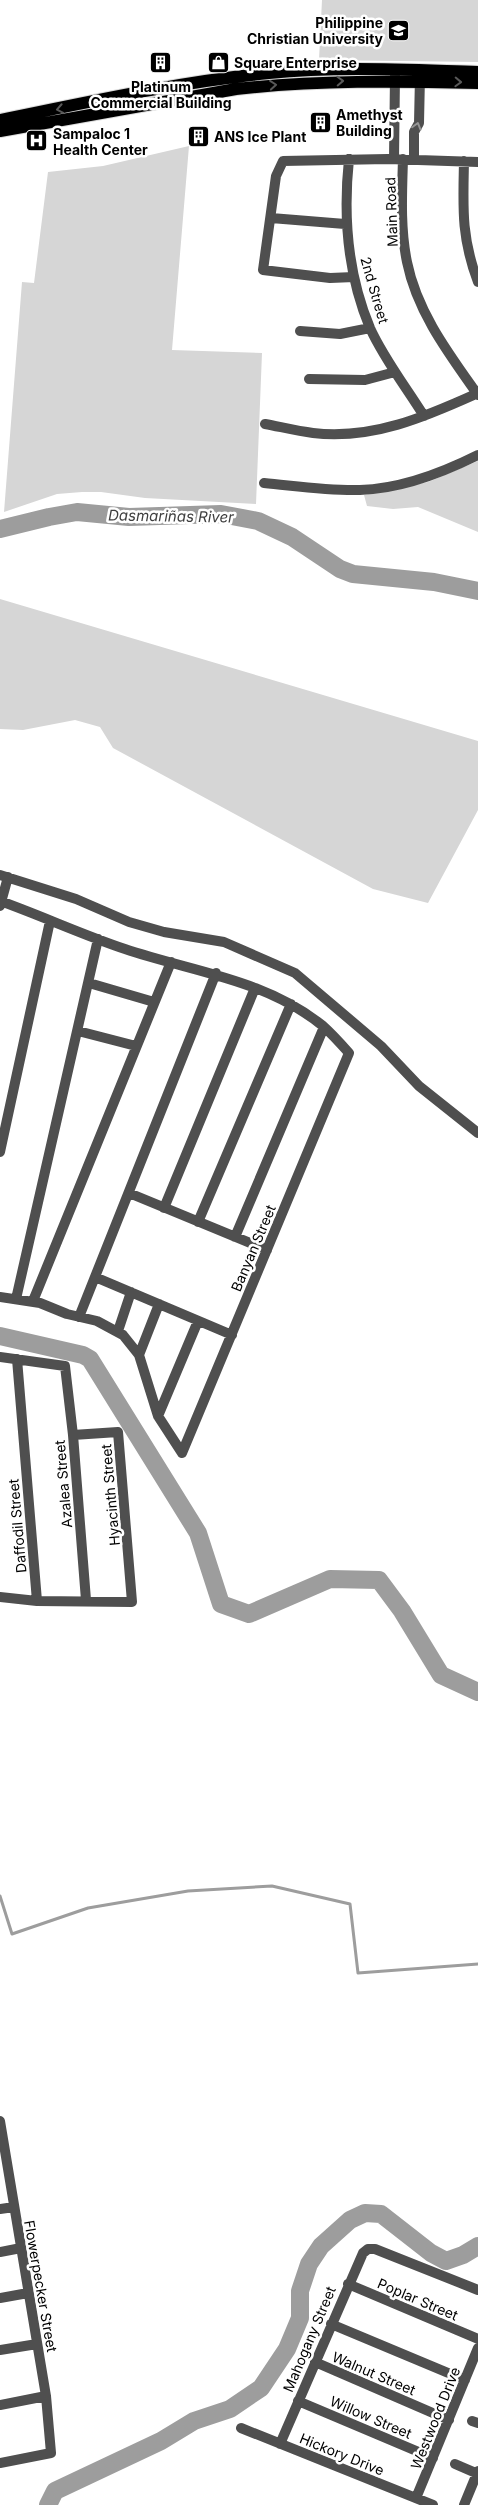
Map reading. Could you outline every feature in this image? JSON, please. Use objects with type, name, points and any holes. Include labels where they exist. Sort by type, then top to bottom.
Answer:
[{"type":"main road","points":[[0,120],[172,86],[311,82],[478,72]]},
{"type":"main road","points":[[420,76],[478,83]]},
{"type":"main road","points":[[0,131],[236,83]]},
{"type":"street","name":"Main Road","points":[[395,76],[404,159],[404,241],[414,287],[432,326],[478,394]]},
{"type":"street","name":"Main Road","points":[[404,159],[419,123],[420,76]]},
{"type":"street","name":"2nd Street","points":[[349,159],[345,193],[345,224],[354,277],[370,328],[395,372],[424,416]]},
{"type":"street","points":[[354,277],[330,278],[263,270],[279,166],[289,160],[404,159],[478,162]]},
{"type":"street","points":[[464,162],[462,220],[467,254],[478,282]]},
{"type":"street","points":[[271,218],[345,224]]},
{"type":"street","points":[[300,331],[340,334],[370,328]]},
{"type":"street","points":[[308,380],[365,380],[395,372]]},
{"type":"street","points":[[264,424],[314,433],[350,433],[388,428],[478,394]]},
{"type":"street","points":[[264,483],[343,490],[378,488],[439,472],[478,455]]},
{"type":"street","points":[[235,1237],[324,1026],[291,1004],[216,973],[171,962],[98,939],[0,903],[4,876],[76,898],[129,922],[164,932],[224,942],[295,973],[381,1046],[419,1086],[478,1133]]},
{"type":"street","points":[[0,1152],[50,921]]},
{"type":"street","points":[[16,1299],[90,983],[98,939]]},
{"type":"street","points":[[33,1301],[171,962]]},
{"type":"street","points":[[79,1317],[216,973]]},
{"type":"street","points":[[90,983],[154,1002]]},
{"type":"street","points":[[164,1208],[255,988]]},
{"type":"street","points":[[198,1222],[291,1004]]},
{"type":"street","name":"Banyan Street","points":[[158,1416],[182,1453],[349,1054],[324,1026]]},
{"type":"street","points":[[78,1031],[136,1046]]},
{"type":"street","points":[[128,1193],[267,1250]]},
{"type":"street","points":[[95,1277],[232,1335]]},
{"type":"street","points":[[118,1331],[131,1292]]},
{"type":"street","points":[[0,1297],[33,1301],[79,1317],[98,1321],[118,1331],[139,1355],[158,1416]]},
{"type":"street","points":[[139,1355],[159,1304]]},
{"type":"street","points":[[158,1416],[198,1321]]},
{"type":"street","points":[[0,1357],[17,1359]]},
{"type":"street","name":"Azalea Street","points":[[17,1359],[65,1366],[73,1435],[86,1600]]},
{"type":"street","name":"Daffodil Street","points":[[17,1359],[37,1601]]},
{"type":"street","name":"Hyacinth Street","points":[[73,1435],[118,1432],[132,1602],[86,1600]]},
{"type":"street","points":[[0,1597],[37,1601],[86,1600]]},
{"type":"street","name":"Flowerpecker Street","points":[[0,2121],[3,2163],[14,2207],[46,2396],[50,2454],[0,2463]]},
{"type":"street","points":[[0,2209],[14,2207]]},
{"type":"street","points":[[0,2252],[21,2248]]},
{"type":"street","name":"Mahogany Street","points":[[280,2444],[348,2284],[363,2253],[368,2249],[375,2249],[478,2290]]},
{"type":"street","name":"Poplar Street","points":[[348,2284],[478,2339]]},
{"type":"street","points":[[0,2298],[28,2293]]},
{"type":"street","points":[[331,2324],[465,2380]]},
{"type":"street","points":[[0,2350],[37,2344]]},
{"type":"street","name":"Westwood Drive","points":[[416,2498],[478,2348]]},
{"type":"street","name":"Walnut Street","points":[[315,2362],[449,2420]]},
{"type":"street","points":[[0,2404],[46,2396]]},
{"type":"street","name":"Willow Street","points":[[298,2401],[433,2458]]},
{"type":"street","name":"Hickory Drive","points":[[241,2428],[433,2505]]},
{"type":"street","points":[[454,2464],[478,2472],[464,2505]]},
{"type":"shaded area","name":"Philippine Christian University","points":[[322,0],[478,0],[478,62],[319,60]]},
{"type":"shaded area","points":[[189,146],[172,350],[262,353],[256,504],[145,498],[101,492],[82,492],[57,494],[4,512],[22,282],[34,283],[48,172],[103,166]]},
{"type":"shaded area","points":[[478,461],[478,532],[418,507],[393,509],[367,506],[364,495],[428,482]]},
{"type":"shaded area","points":[[0,599],[478,741],[478,810],[428,903],[373,889],[113,748],[100,727],[75,720],[23,730],[0,729]]},
{"type":"waterway","name":"Dasmariñas River","points":[[0,529],[77,512],[129,517],[221,514],[258,521],[292,537],[340,569],[353,574],[434,582],[478,591]]},
{"type":"waterway","points":[[0,1336],[83,1355],[90,1359],[198,1533],[221,1604],[249,1614],[330,1579],[379,1580],[402,1611],[441,1675],[478,1692]]},
{"type":"waterway","points":[[0,1896],[12,1934],[88,1908],[188,1891],[272,1886],[350,1904],[358,1973],[478,1964]]},
{"type":"waterway","points":[[48,2505],[55,2491],[161,2441],[194,2421],[230,2409],[261,2388],[287,2349],[300,2318],[300,2291],[309,2264],[321,2246],[350,2220],[365,2213],[381,2214],[431,2253],[446,2261],[463,2255],[478,2246]]},
{"type":"place","name":"Philippine Christian University","points":[[399,30]]},
{"type":"place","name":"Square Enterprise","points":[[218,62]]},
{"type":"place","name":"Platinum Commercial Building","points":[[161,63]]},
{"type":"place","name":"Amethyst Building","points":[[320,122]]},
{"type":"place","name":"ANS Ice Plant","points":[[198,136]]},
{"type":"place","name":"Sampaloc 1 Health Center","points":[[37,141]]}]
